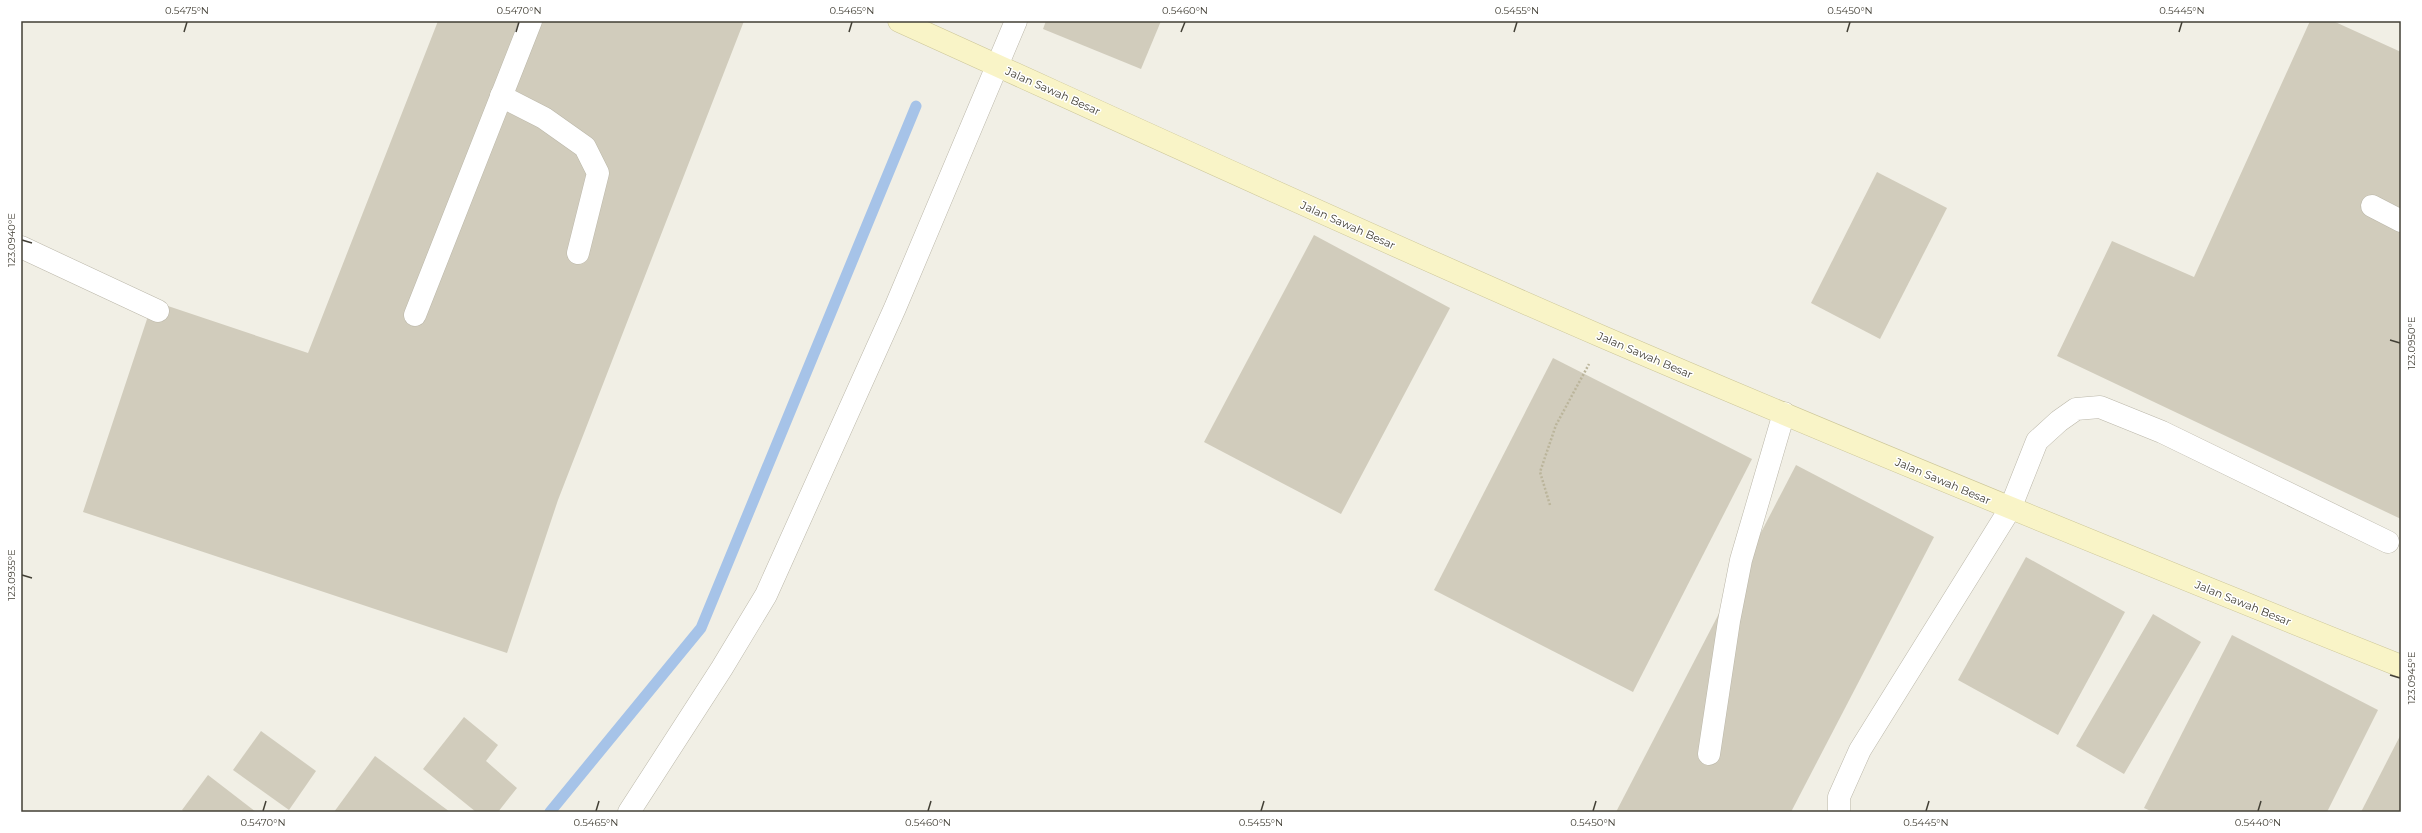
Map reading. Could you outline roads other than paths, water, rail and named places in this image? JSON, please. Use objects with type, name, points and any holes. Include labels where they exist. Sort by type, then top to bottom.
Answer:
[{"type":"main road","name":"Jalan Sawah Besar","points":[[898,21],[1368,234],[1604,337],[2010,510],[2401,666]]},
{"type":"street","points":[[415,315],[531,21]]},
{"type":"street","points":[[629,812],[722,668],[766,595],[895,308],[996,65],[1016,21]]},
{"type":"street","points":[[501,96],[544,118],[585,147],[595,166],[598,173],[578,252]]},
{"type":"street","points":[[2372,206],[2401,221]]},
{"type":"street","points":[[21,247],[158,311]]},
{"type":"street","points":[[1839,812],[1839,797],[1860,750],[2010,510],[2037,441],[2059,421],[2076,409],[2100,407],[2162,432],[2388,542]]},
{"type":"street","points":[[1709,754],[1729,621],[1742,560],[1784,413]]},
{"type":"waterway","points":[[550,812],[701,628],[916,106]]}]
